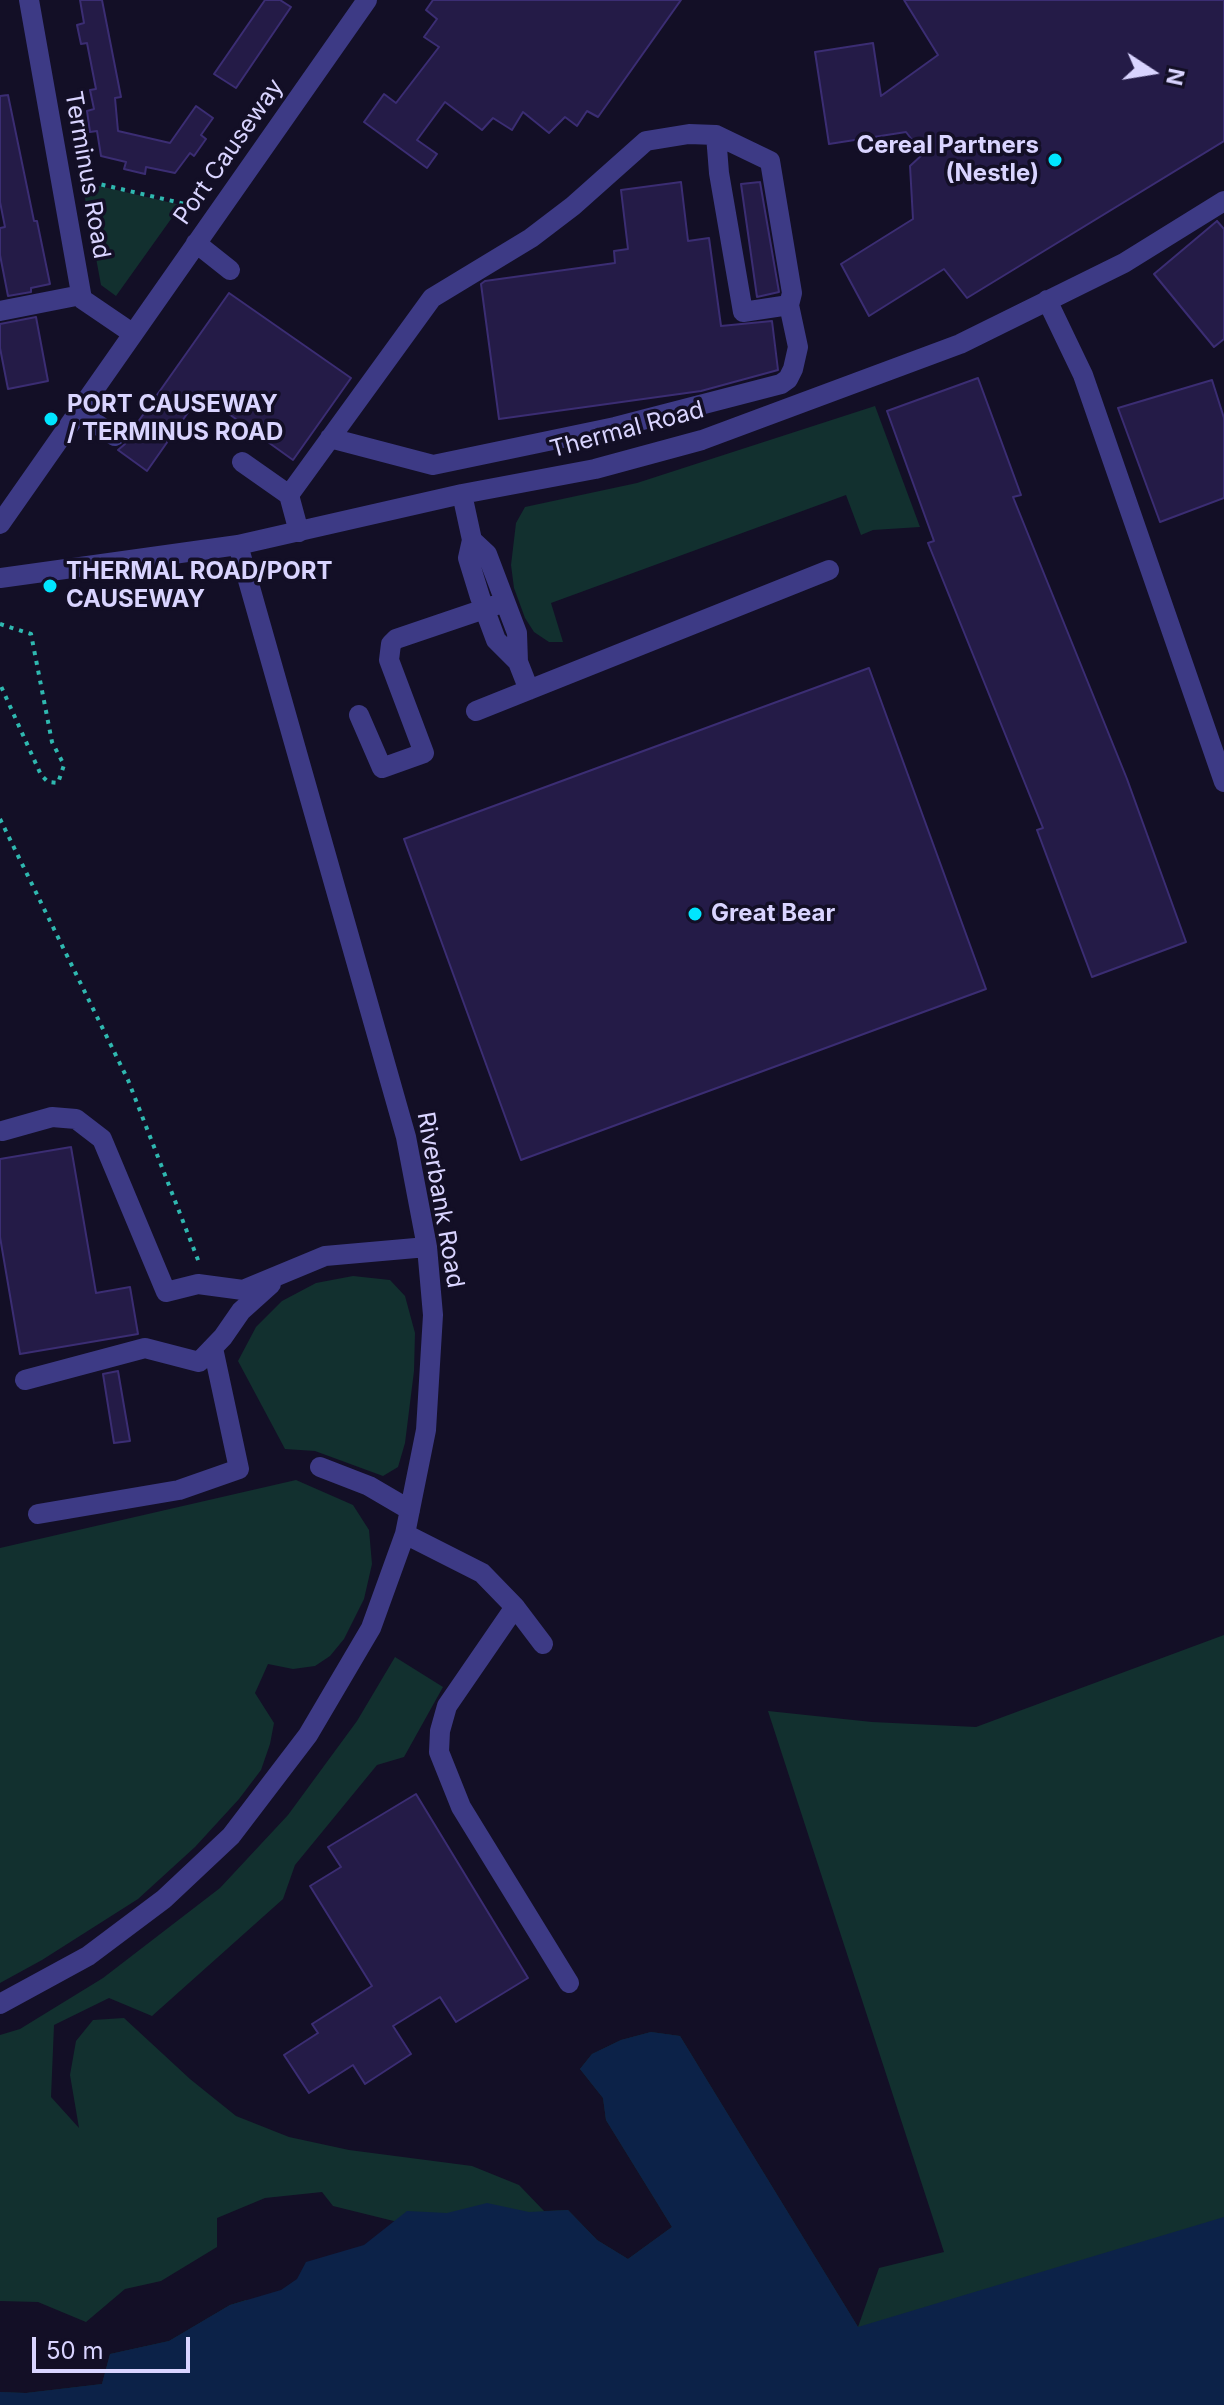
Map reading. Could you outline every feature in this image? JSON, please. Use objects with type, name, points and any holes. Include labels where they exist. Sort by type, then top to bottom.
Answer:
[{"type":"street","name":"Terminus Road","points":[[29,0],[82,299],[132,333]]},
{"type":"street","name":"Port Causeway","points":[[0,524],[367,0]]},
{"type":"street","points":[[289,495],[330,438],[432,298],[531,238],[573,206],[646,141],[689,134],[716,135],[770,161],[792,293],[789,305],[798,347],[793,369],[781,384],[615,427],[433,465],[330,438]]},
{"type":"street","points":[[716,135],[719,173],[743,312],[789,305]]},
{"type":"street","name":"Thermal Road","points":[[0,578],[238,545],[462,494],[595,469],[702,440],[960,344],[1124,263],[1224,201]]},
{"type":"street","points":[[196,243],[230,270]]},
{"type":"street","points":[[0,311],[81,295]]},
{"type":"street","points":[[1047,300],[1083,375],[1224,782]]},
{"type":"street","points":[[78,412],[115,436]]},
{"type":"street","points":[[242,462],[289,495],[299,532]]},
{"type":"street","points":[[462,494],[472,540],[468,558],[485,610],[496,640],[518,662]]},
{"type":"street","points":[[472,540],[487,554],[517,633],[518,662],[529,690]]},
{"type":"street","name":"Riverbank Road","points":[[0,2004],[88,1956],[164,1899],[231,1836],[308,1735],[371,1628],[405,1534],[426,1430],[433,1315],[427,1247],[406,1137],[238,545]]},
{"type":"street","points":[[476,711],[829,570]]},
{"type":"street","points":[[359,715],[382,768],[424,753],[389,660],[391,644],[396,639],[505,602]]},
{"type":"street","points":[[2,1131],[52,1117],[76,1119],[102,1139],[166,1292],[198,1284],[243,1290],[325,1256],[427,1247]]},
{"type":"street","points":[[25,1380],[145,1348],[199,1362],[241,1311],[282,1274]]},
{"type":"street","points":[[38,1514],[179,1490],[239,1469],[213,1348]]},
{"type":"street","points":[[320,1467],[369,1486],[410,1510]]},
{"type":"street","points":[[405,1534],[482,1573],[515,1607],[543,1644]]},
{"type":"street","points":[[515,1607],[447,1706],[440,1731],[439,1752],[461,1807],[569,1983]]},
{"type":"path","points":[[60,175],[218,212]]},
{"type":"path","points":[[0,624],[31,634],[52,742],[64,765],[58,783],[48,782],[41,775],[0,684]]},
{"type":"path","points":[[0,819],[128,1080],[208,1285]]},
{"type":"green space","points":[[82,182],[181,205],[116,296],[101,285]]},
{"type":"green space","points":[[875,406],[920,527],[873,530],[861,535],[846,495],[551,603],[563,642],[549,642],[534,632],[525,618],[514,588],[511,565],[516,523],[525,507],[637,483]]},
{"type":"green space","points":[[353,1276],[390,1280],[405,1296],[415,1333],[414,1371],[405,1443],[398,1467],[383,1476],[315,1451],[285,1449],[238,1361],[256,1327],[282,1301],[316,1283]]},
{"type":"green space","points":[[296,1480],[353,1505],[369,1530],[372,1564],[364,1599],[344,1639],[330,1656],[315,1666],[293,1669],[268,1664],[255,1693],[274,1723],[261,1770],[195,1847],[138,1899],[0,1983],[0,1548]]},
{"type":"green space","points":[[1224,1635],[1224,2369],[1083,2405],[0,2405],[0,2392],[26,2393],[102,2384],[110,2354],[169,2341],[230,2305],[246,2300],[255,2326],[418,2227],[333,2206],[322,2192],[265,2198],[217,2218],[217,2247],[161,2281],[125,2289],[86,2322],[38,2302],[0,2301],[0,2035],[20,2029],[103,1978],[220,1888],[288,1815],[357,1721],[395,1657],[443,1687],[404,1757],[377,1765],[295,1865],[283,1899],[152,2016],[109,1998],[54,2025],[51,2097],[79,2128],[70,2075],[76,2041],[93,2020],[124,2018],[190,2079],[236,2116],[289,2137],[349,2150],[472,2166],[519,2185],[544,2211],[568,2210],[597,2240],[628,2259],[672,2227],[606,2120],[603,2098],[580,2069],[592,2054],[621,2040],[651,2032],[680,2036],[858,2327],[879,2268],[944,2252],[768,1711],[872,1722],[976,1727]]},
{"type":"water","points":[[651,2032],[680,2036],[858,2327],[1224,2217],[1224,2405],[0,2405],[0,2392],[26,2393],[102,2384],[110,2354],[169,2341],[230,2305],[281,2290],[297,2279],[306,2262],[364,2245],[407,2211],[447,2213],[487,2203],[529,2212],[568,2210],[597,2240],[628,2259],[672,2227],[606,2120],[603,2098],[580,2069],[592,2054],[621,2040]]},
{"type":"building","points":[[80,0],[102,0],[121,97],[115,98],[118,131],[170,143],[196,106],[213,118],[201,135],[206,139],[194,156],[190,153],[175,173],[146,167],[145,174],[124,169],[126,162],[101,156],[97,131],[90,132],[87,111],[94,109],[90,90],[96,89],[87,43],[81,44],[77,25],[84,23]]},
{"type":"building","points":[[265,0],[280,0],[291,7],[236,88],[214,74]]},
{"type":"building","points":[[433,0],[681,0],[598,117],[587,111],[577,126],[565,117],[549,133],[523,112],[512,130],[493,118],[482,130],[445,102],[417,140],[437,154],[427,168],[364,122],[384,94],[396,103],[439,47],[424,37],[437,19],[426,10]]},
{"type":"building","name":"Cereal Partners (Nestle)","points":[[904,0],[1224,0],[1224,141],[967,298],[944,269],[869,316],[841,264],[913,219],[910,166],[923,154],[906,132],[829,144],[815,52],[873,43],[881,96],[938,55]]},
{"type":"building","points":[[8,95],[50,284],[31,288],[31,292],[8,296],[0,255],[0,228],[5,227],[0,202],[0,96]]},
{"type":"building","points":[[681,182],[688,241],[709,238],[721,326],[772,321],[778,370],[701,391],[499,419],[481,284],[615,263],[614,251],[628,249],[621,190]]},
{"type":"building","points":[[760,182],[779,292],[757,297],[741,184]]},
{"type":"building","points":[[1217,221],[1224,229],[1224,339],[1214,347],[1154,274]]},
{"type":"building","points":[[229,293],[351,378],[293,460],[201,394],[147,471],[118,450]]},
{"type":"building","points":[[36,317],[48,381],[8,389],[0,348],[0,324]]},
{"type":"building","points":[[978,378],[1021,495],[1013,497],[1127,779],[1186,942],[1092,977],[1037,830],[1043,828],[928,543],[934,541],[887,411]]},
{"type":"building","points":[[1212,380],[1224,418],[1224,498],[1160,522],[1118,408]]},
{"type":"building","name":"Great Bear","points":[[869,668],[986,989],[521,1160],[404,839]]},
{"type":"building","points":[[71,1147],[96,1293],[130,1287],[138,1334],[20,1354],[0,1237],[0,1159]]},
{"type":"building","points":[[118,1371],[130,1441],[114,1443],[103,1374]]},
{"type":"building","points":[[416,1794],[528,1978],[456,2022],[440,1997],[393,2026],[411,2054],[365,2084],[353,2065],[309,2093],[284,2055],[318,2033],[312,2024],[372,1986],[310,1886],[341,1867],[328,1847]]},
{"type":"place","name":"Cereal Partners (Nestle)","points":[[1055,160]]},
{"type":"place","name":"PORT CAUSEWAY / TERMINUS ROAD","points":[[51,419]]},
{"type":"place","name":"THERMAL ROAD/PORT CAUSEWAY","points":[[50,586]]},
{"type":"place","name":"Great Bear","points":[[695,914]]}]
